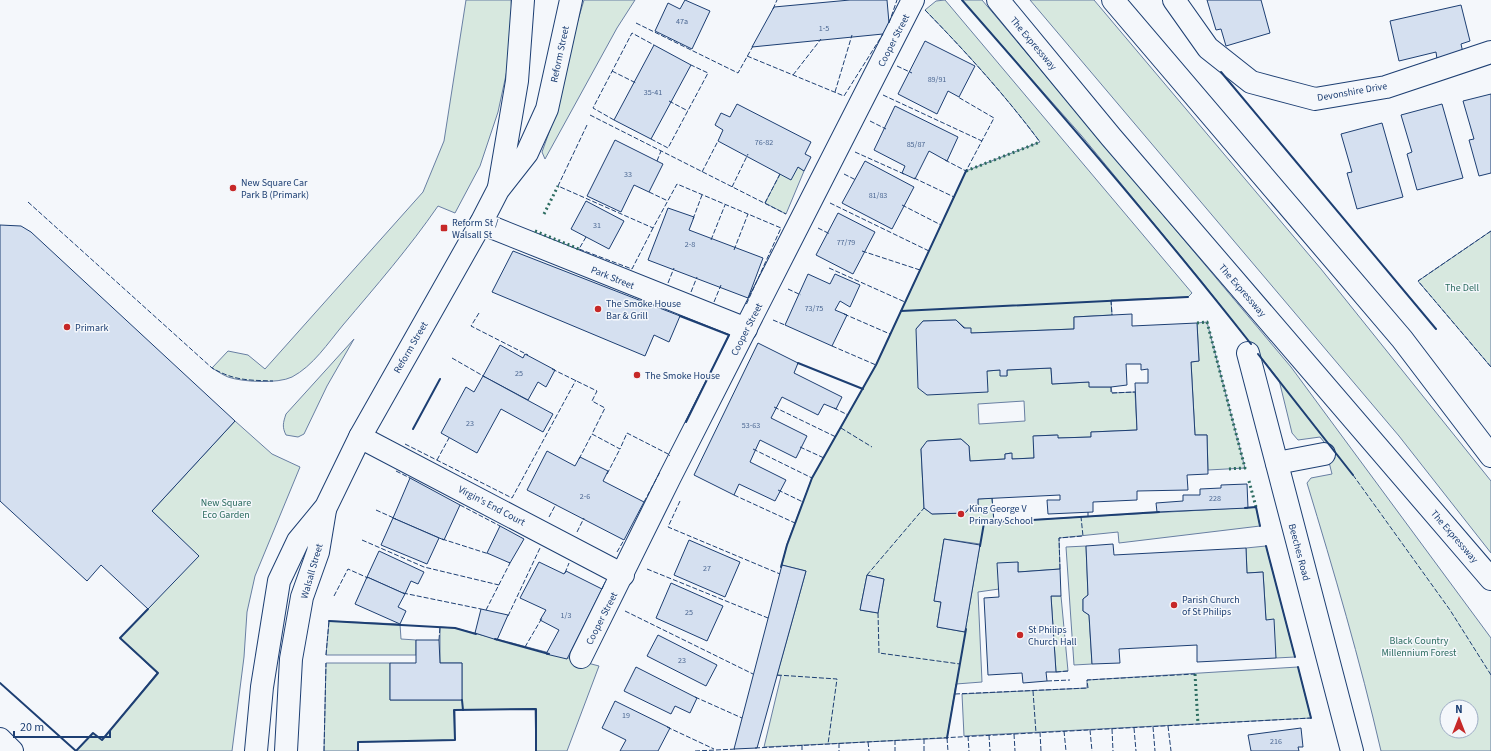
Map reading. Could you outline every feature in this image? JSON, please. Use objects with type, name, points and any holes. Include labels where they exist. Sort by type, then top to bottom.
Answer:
[{"type":"main road","name":"Reform Street","points":[[498,190],[517,81],[523,0]]},
{"type":"main road","name":"Reform Street","points":[[326,507],[360,436],[481,223],[498,190],[528,153],[547,109],[571,0]]},
{"type":"main road","name":"The Expressway","points":[[998,0],[1111,137],[1487,574]]},
{"type":"main road","points":[[1114,0],[1402,339],[1491,437]]},
{"type":"main road","name":"Devonshire Drive","points":[[1174,0],[1208,48],[1251,82],[1314,99],[1386,87],[1491,52]]},
{"type":"main road","name":"Cooper Street","points":[[581,657],[670,478],[913,1]]},
{"type":"main road","name":"Park Street","points":[[481,223],[746,329]]},
{"type":"main road","points":[[1402,339],[1491,456]]},
{"type":"main road","name":"Beeches Road","points":[[1248,352],[1352,751]]},
{"type":"main road","name":"Virgin's End Court","points":[[360,436],[623,575]]},
{"type":"main road","points":[[1277,463],[1324,454]]},
{"type":"main road","name":"Walsall Street","points":[[256,751],[262,687],[279,581],[298,541],[326,507]]},
{"type":"main road","name":"Walsall Street","points":[[286,751],[291,659],[302,597],[318,552],[326,507]]},
{"type":"main road","points":[[0,739],[12,751]]},
{"type":"green space","points":[[466,0],[511,0],[513,27],[509,61],[498,112],[480,166],[455,213],[438,206],[404,252],[326,346],[307,367],[300,372],[292,377],[278,381],[251,381],[228,377],[212,368],[228,351],[248,355],[265,369],[423,192],[444,141]]},
{"type":"green space","points":[[584,0],[635,0],[617,28],[545,159],[542,152],[556,113],[575,30]]},
{"type":"green space","points":[[945,0],[1192,293],[1188,297],[1111,300],[1112,315],[1074,317],[1074,329],[971,333],[956,320],[923,321],[916,329],[987,371],[1000,370],[1007,376],[1007,370],[1051,368],[1052,384],[1089,382],[1090,387],[1111,387],[1112,393],[1135,392],[1137,430],[1091,432],[1091,437],[1058,438],[1057,435],[1034,436],[1034,458],[1012,459],[1011,453],[1005,454],[1005,459],[970,461],[969,446],[961,439],[928,441],[921,449],[924,508],[932,514],[965,513],[972,505],[978,505],[978,499],[992,498],[994,522],[1256,507],[1260,526],[1119,543],[1118,532],[1059,538],[1060,569],[1018,572],[1018,562],[999,589],[978,592],[982,682],[956,684],[947,738],[764,747],[781,676],[777,675],[806,571],[782,565],[787,544],[812,478],[876,365],[966,171],[1040,142],[985,74],[925,10],[936,1]],"holes":[[[1024,401],[1025,421],[979,424],[978,404]],[[944,539],[980,544],[965,632],[937,627],[941,602],[934,601]],[[867,575],[884,579],[878,613],[860,610]]]},
{"type":"green space","name":"Black Country Millennium Forest","points":[[962,0],[982,0],[1291,367],[1491,638],[1491,751],[1381,751],[1346,616],[1307,483],[1311,478],[1332,474],[1324,442],[1320,437],[1298,440],[1292,433],[1279,380],[1203,283],[1081,135]]},
{"type":"green space","points":[[1030,0],[1094,0],[1321,269],[1491,481],[1491,553],[1399,436]]},
{"type":"green space","points":[[798,167],[804,171],[786,214],[765,203],[780,174]]},
{"type":"green space","name":"The Dell","points":[[1491,231],[1491,367],[1418,281]]},
{"type":"green space","points":[[1207,322],[1245,468],[1208,470],[1207,435],[1195,435],[1191,362],[1199,361],[1197,323]]},
{"type":"green space","points":[[354,339],[327,386],[304,434],[298,437],[286,435],[283,425],[286,414]]},
{"type":"green space","name":"New Square Eco Garden","points":[[235,421],[272,454],[300,467],[255,576],[247,612],[244,657],[232,751],[76,751],[93,733],[102,740],[157,673],[120,638],[198,556],[152,511]]},
{"type":"green space","points":[[1086,546],[1088,595],[1083,599],[1083,611],[1089,615],[1092,664],[1074,665],[1066,547]]},
{"type":"green space","points":[[1266,546],[1295,657],[1276,658],[1266,620],[1263,572],[1247,573],[1246,548]]},
{"type":"green space","points":[[1051,596],[1061,596],[1068,671],[1056,672]]},
{"type":"green space","points":[[329,621],[400,624],[401,639],[416,640],[416,655],[326,655]]},
{"type":"green space","points":[[440,627],[455,628],[599,666],[567,751],[536,751],[535,709],[455,710],[455,740],[358,742],[358,751],[324,751],[326,663],[390,663],[390,700],[462,700],[462,663],[440,663]]},
{"type":"green space","points":[[1298,667],[1311,718],[964,736],[962,694],[1087,688],[1087,680]]},
{"type":"building","points":[[685,0],[710,11],[692,49],[655,31],[668,3],[680,9]]},
{"type":"building","points":[[850,0],[887,0],[889,23],[883,34],[752,47],[774,7]]},
{"type":"building","points":[[1207,0],[1261,0],[1270,33],[1226,46],[1221,29],[1216,30]]},
{"type":"building","points":[[1461,5],[1470,41],[1461,44],[1463,53],[1437,59],[1436,52],[1399,61],[1390,21]]},
{"type":"building","points":[[925,41],[975,66],[959,97],[948,91],[937,114],[898,94]]},
{"type":"building","points":[[654,45],[691,65],[651,139],[614,120]]},
{"type":"building","points":[[1491,94],[1491,173],[1479,176],[1469,140],[1474,139],[1463,101]]},
{"type":"building","points":[[737,104],[811,142],[805,154],[811,157],[804,171],[798,167],[791,180],[718,141],[723,130],[715,125],[721,113],[730,117]]},
{"type":"building","points":[[1442,104],[1463,178],[1417,190],[1407,154],[1412,152],[1401,115]]},
{"type":"building","points":[[895,106],[958,137],[947,161],[929,151],[915,179],[902,173],[905,166],[874,150]]},
{"type":"building","points":[[1382,123],[1403,197],[1357,209],[1347,173],[1352,172],[1341,134]]},
{"type":"building","points":[[615,140],[663,164],[649,192],[634,185],[621,212],[587,196]]},
{"type":"building","points":[[865,161],[914,187],[892,229],[842,203]]},
{"type":"building","points":[[586,201],[624,221],[609,249],[571,229]]},
{"type":"building","points":[[668,208],[694,217],[689,230],[763,258],[748,298],[648,260]]},
{"type":"building","points":[[838,213],[875,232],[853,274],[816,255]]},
{"type":"building","name":"Primark","points":[[0,225],[21,226],[31,232],[235,421],[152,511],[199,556],[148,609],[101,565],[87,581],[0,501]]},
{"type":"building","name":"The Smoke House Bar & Grill","points":[[513,251],[680,316],[669,342],[654,335],[645,356],[492,292]]},
{"type":"building","points":[[808,274],[830,284],[835,274],[860,285],[850,307],[840,301],[835,310],[847,315],[832,346],[785,325]]},
{"type":"building","name":"King George V Primary School","points":[[1132,314],[1132,326],[1197,323],[1199,361],[1191,362],[1195,435],[1207,435],[1208,474],[1187,475],[1188,490],[1137,491],[1137,500],[1093,502],[1093,512],[1048,514],[1047,500],[1060,500],[1060,495],[978,499],[978,505],[972,505],[965,513],[932,514],[924,508],[921,449],[927,441],[961,439],[969,446],[970,461],[1005,459],[1005,454],[1012,453],[1012,459],[1034,458],[1033,436],[1058,435],[1058,438],[1091,437],[1091,432],[1137,430],[1135,383],[1148,383],[1148,369],[1141,370],[1141,364],[1126,364],[1127,385],[1111,387],[1089,387],[1089,382],[1052,384],[1051,368],[1007,370],[1007,376],[1000,376],[1000,370],[987,371],[988,392],[927,395],[918,388],[916,329],[923,321],[956,320],[964,328],[971,328],[971,333],[1074,329],[1074,317]]},
{"type":"building","points":[[758,343],[798,363],[794,373],[842,397],[836,409],[824,404],[818,415],[782,397],[771,418],[807,436],[796,458],[760,440],[750,462],[786,480],[775,501],[739,484],[734,495],[694,475]]},
{"type":"building","points":[[500,345],[523,358],[525,354],[555,370],[546,387],[538,382],[528,400],[483,376]]},
{"type":"building","points":[[483,376],[553,414],[543,432],[501,409],[477,453],[441,433],[466,387],[474,392]]},
{"type":"building","points":[[547,451],[575,466],[580,457],[608,471],[603,481],[644,502],[624,540],[527,490]]},
{"type":"building","points":[[410,478],[460,505],[444,540],[393,518]]},
{"type":"building","points":[[1247,484],[1248,508],[1157,512],[1156,503],[1183,501],[1183,495],[1200,495],[1200,489],[1221,488],[1221,485]]},
{"type":"building","points":[[393,518],[439,538],[427,564],[381,545]]},
{"type":"building","points":[[500,526],[524,539],[510,563],[487,553]]},
{"type":"building","points":[[944,539],[980,545],[965,632],[937,627],[941,602],[934,601]]},
{"type":"building","points":[[689,540],[740,562],[725,597],[674,575]]},
{"type":"building","name":"Parish Church of St Philips","points":[[1113,544],[1114,555],[1246,548],[1247,573],[1263,572],[1266,620],[1274,619],[1276,658],[1197,662],[1197,645],[1119,649],[1120,663],[1092,664],[1089,615],[1083,611],[1083,599],[1088,595],[1086,546]]},
{"type":"building","points":[[379,551],[424,572],[418,584],[411,581],[405,594],[367,577]]},
{"type":"building","points":[[539,562],[564,574],[566,571],[602,589],[567,659],[546,654],[559,630],[540,620],[546,610],[520,598]]},
{"type":"building","name":"St Philips Church Hall","points":[[1018,562],[1018,572],[1060,569],[1061,596],[1051,596],[1056,672],[1046,672],[1047,681],[1023,683],[1022,673],[988,675],[984,598],[999,597],[997,563]]},
{"type":"building","points":[[782,565],[806,571],[757,748],[734,749]]},
{"type":"building","points":[[867,575],[884,579],[878,613],[860,610]]},
{"type":"building","points":[[367,577],[405,594],[398,607],[406,611],[400,624],[355,604]]},
{"type":"building","points":[[671,583],[723,606],[707,641],[656,618]]},
{"type":"building","points":[[481,609],[508,615],[497,640],[475,633]]},
{"type":"building","points":[[658,635],[717,665],[706,686],[647,656]]},
{"type":"building","points":[[416,640],[439,640],[440,663],[462,663],[462,700],[390,700],[390,663],[416,663]]},
{"type":"building","points":[[636,667],[697,698],[690,713],[675,706],[671,714],[624,691]]},
{"type":"building","points":[[615,701],[670,728],[658,751],[620,751],[626,740],[602,728]]},
{"type":"building","points":[[1301,728],[1303,747],[1298,747],[1299,751],[1251,751],[1248,735]]},
{"type":"hedge","points":[[966,171],[1040,142]]},
{"type":"hedge","points":[[544,214],[558,186]]},
{"type":"hedge","points":[[535,231],[579,249]]},
{"type":"hedge","points":[[1197,323],[1207,322],[1245,468],[1227,469]]},
{"type":"hedge","points":[[1249,481],[1256,507]]},
{"type":"hedge","points":[[1195,674],[1198,724]]},
{"type":"fence","points":[[773,9],[777,0]]},
{"type":"fence","points":[[889,23],[897,0]]},
{"type":"fence","points":[[925,10],[985,74],[1040,142]]},
{"type":"fence","points":[[636,23],[738,73],[753,46]]},
{"type":"fence","points":[[614,120],[593,108],[632,33],[654,45]]},
{"type":"fence","points":[[747,56],[844,96],[883,34]]},
{"type":"fence","points":[[835,92],[852,35]]},
{"type":"fence","points":[[793,75],[821,39]]},
{"type":"fence","points":[[651,139],[668,148],[708,73],[691,65]]},
{"type":"fence","points":[[897,66],[912,73]]},
{"type":"fence","points":[[612,71],[636,83]]},
{"type":"fence","points":[[883,95],[982,141]]},
{"type":"fence","points":[[945,160],[966,171],[994,118],[958,97]]},
{"type":"fence","points":[[669,101],[688,111]]},
{"type":"fence","points":[[590,115],[786,214]]},
{"type":"fence","points":[[870,121],[886,129]]},
{"type":"fence","points":[[587,125],[558,186],[653,228],[677,184],[781,228],[746,305]]},
{"type":"fence","points":[[702,172],[718,141]]},
{"type":"fence","points":[[657,161],[661,151]]},
{"type":"fence","points":[[855,152],[904,174]]},
{"type":"fence","points":[[732,187],[748,154]]},
{"type":"fence","points":[[765,203],[780,174]]},
{"type":"fence","points":[[844,174],[856,180]]},
{"type":"fence","points":[[914,178],[954,197]]},
{"type":"fence","points":[[649,192],[668,201]]},
{"type":"fence","points":[[693,219],[702,195]]},
{"type":"fence","points":[[28,202],[212,368],[235,378],[273,381]]},
{"type":"fence","points":[[830,203],[929,251]]},
{"type":"fence","points":[[711,240],[725,205]]},
{"type":"fence","points":[[902,205],[941,225]]},
{"type":"fence","points":[[734,250],[748,214]]},
{"type":"fence","points":[[586,237],[579,249],[632,269],[653,228]]},
{"type":"fence","points":[[818,228],[830,234]]},
{"type":"fence","points":[[1491,231],[1418,281],[1491,367]]},
{"type":"fence","points":[[862,251],[920,270]]},
{"type":"fence","points":[[668,283],[674,268]]},
{"type":"fence","points":[[829,268],[905,302]]},
{"type":"fence","points":[[691,292],[697,277]]},
{"type":"fence","points":[[714,302],[721,285]]},
{"type":"fence","points":[[788,289],[801,295]]},
{"type":"fence","points":[[1111,300],[1112,315]]},
{"type":"fence","points":[[479,313],[471,326],[528,355]]},
{"type":"fence","points":[[844,314],[890,334]]},
{"type":"fence","points":[[773,320],[785,325]]},
{"type":"fence","points":[[832,346],[876,365]]},
{"type":"fence","points":[[452,358],[485,377]]},
{"type":"fence","points":[[552,369],[597,391],[592,401],[605,408],[592,434],[620,449],[627,433],[670,455],[669,456]]},
{"type":"fence","points":[[405,444],[512,498],[576,380]]},
{"type":"fence","points":[[1111,387],[1111,393],[1135,392]]},
{"type":"fence","points":[[774,407],[836,437]]},
{"type":"fence","points":[[834,408],[848,415]]},
{"type":"fence","points":[[841,428],[872,447]]},
{"type":"fence","points":[[579,459],[592,434]]},
{"type":"fence","points":[[437,460],[449,438]]},
{"type":"fence","points":[[800,447],[824,458]]},
{"type":"fence","points":[[607,474],[620,449]]},
{"type":"fence","points":[[753,449],[812,478]]},
{"type":"fence","points":[[396,471],[410,478]]},
{"type":"fence","points":[[644,502],[660,472]]},
{"type":"fence","points":[[1353,475],[1450,610],[1491,675]]},
{"type":"fence","points":[[778,490],[803,502]]},
{"type":"fence","points":[[734,495],[795,523]]},
{"type":"fence","points":[[992,498],[994,522]]},
{"type":"fence","points":[[680,501],[668,527],[780,574]]},
{"type":"fence","points":[[549,517],[556,504]]},
{"type":"fence","points":[[460,505],[500,526]]},
{"type":"fence","points":[[867,575],[924,508]]},
{"type":"fence","points":[[376,510],[396,519]]},
{"type":"fence","points":[[1060,569],[1059,538],[1083,536],[1081,517]]},
{"type":"fence","points":[[577,532],[584,518]]},
{"type":"fence","points":[[442,539],[489,554]]},
{"type":"fence","points":[[362,540],[424,567],[499,585]]},
{"type":"fence","points":[[617,552],[624,540]]},
{"type":"fence","points":[[508,616],[540,548]]},
{"type":"fence","points":[[486,610],[510,563],[508,562]]},
{"type":"fence","points":[[565,573],[569,563]]},
{"type":"fence","points":[[334,596],[348,569],[368,578]]},
{"type":"fence","points":[[647,569],[768,618]]},
{"type":"fence","points":[[602,589],[605,582]]},
{"type":"fence","points":[[403,593],[481,609]]},
{"type":"fence","points":[[625,611],[753,674]]},
{"type":"fence","points":[[878,613],[879,653],[960,664]]},
{"type":"fence","points":[[525,647],[542,618]]},
{"type":"fence","points":[[326,655],[329,621]]},
{"type":"fence","points":[[439,640],[440,627]]},
{"type":"fence","points":[[324,751],[326,663]]},
{"type":"fence","points":[[1056,672],[1068,671]]},
{"type":"fence","points":[[955,694],[1088,688],[1087,680],[1195,674]]},
{"type":"fence","points":[[777,675],[837,679],[828,744]]},
{"type":"fence","points":[[1047,681],[1070,680]]},
{"type":"fence","points":[[1033,691],[1036,733]]},
{"type":"fence","points":[[695,697],[742,718]]},
{"type":"fence","points":[[755,748],[1311,718]]},
{"type":"fence","points":[[1168,726],[1171,751]]},
{"type":"fence","points":[[667,727],[714,749]]},
{"type":"fence","points":[[1153,727],[1155,751]]},
{"type":"fence","points":[[1134,728],[1136,751]]},
{"type":"fence","points":[[1112,729],[1113,751]]},
{"type":"fence","points":[[1090,730],[1092,751]]},
{"type":"fence","points":[[1064,731],[1066,751]]},
{"type":"fence","points":[[1040,732],[1041,751]]},
{"type":"fence","points":[[1014,734],[1015,751]]},
{"type":"fence","points":[[989,735],[990,751]]},
{"type":"fence","points":[[968,736],[969,751]]},
{"type":"fence","points":[[947,738],[948,751]]},
{"type":"fence","points":[[924,739],[924,751]]},
{"type":"fence","points":[[895,740],[895,751]]},
{"type":"fence","points":[[868,742],[869,751]]},
{"type":"fence","points":[[839,743],[839,751]]},
{"type":"fence","points":[[802,745],[802,751]]},
{"type":"fence","points":[[695,751],[737,749]]},
{"type":"wall","points":[[962,0],[1109,170],[1181,256],[1251,344]]},
{"type":"wall","points":[[1221,72],[1436,329]]},
{"type":"wall","points":[[781,567],[787,545],[812,478],[876,365],[966,171]]},
{"type":"wall","points":[[901,311],[1188,297]]},
{"type":"wall","points":[[680,316],[729,335],[686,422]]},
{"type":"wall","points":[[1258,354],[1353,475]]},
{"type":"wall","points":[[798,363],[863,389]]},
{"type":"wall","points":[[413,429],[440,379]]},
{"type":"wall","points":[[1245,508],[1256,507],[1260,526]]},
{"type":"wall","points":[[980,546],[984,523],[1159,512]]},
{"type":"wall","points":[[1266,546],[1295,657]]},
{"type":"wall","points":[[0,683],[76,751],[93,733],[102,740],[158,673],[120,638],[148,609]]},
{"type":"wall","points":[[329,621],[455,628],[476,634]]},
{"type":"wall","points":[[947,738],[966,629]]},
{"type":"wall","points":[[495,639],[549,654]]},
{"type":"wall","points":[[1298,667],[1311,718]]},
{"type":"wall","points":[[462,700],[463,710]]},
{"type":"wall","points":[[358,751],[358,742],[455,740],[454,710],[536,709],[536,751]]},
{"type":"place","name":"New Square Car Park B (Primark)","points":[[233,188]]},
{"type":"place","name":"Reform St / Walsall St","points":[[444,228]]},
{"type":"place","name":"The Smoke House Bar & Grill","points":[[598,309]]},
{"type":"place","name":"Primark","points":[[67,327]]},
{"type":"place","name":"The Smoke House","points":[[637,375]]},
{"type":"place","name":"King George V Primary School","points":[[961,514]]},
{"type":"place","name":"Parish Church of St Philips","points":[[1174,605]]},
{"type":"place","name":"St Philips Church Hall","points":[[1020,635]]}]
